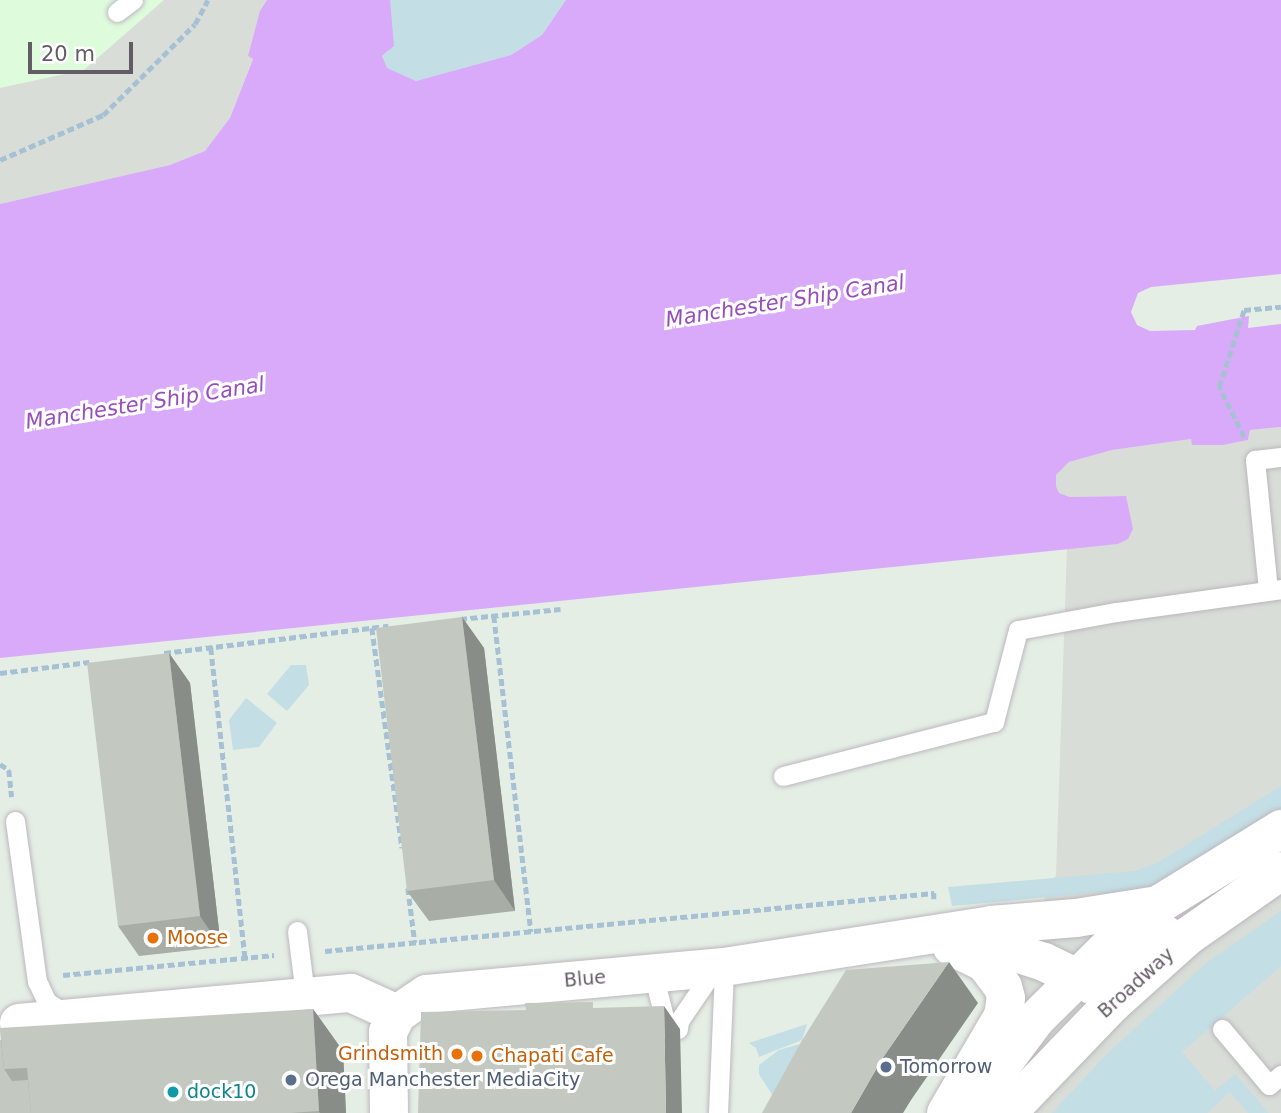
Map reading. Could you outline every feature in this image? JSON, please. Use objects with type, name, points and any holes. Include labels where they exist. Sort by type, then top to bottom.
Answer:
[{"type":"street","points":[[966,1113],[1015,1044],[1079,976],[1158,905],[1281,829]]},
{"type":"street","name":"Broadway","points":[[890,942],[997,947],[1079,976],[1094,986],[1140,956],[1178,923],[1281,852]]},
{"type":"street","name":"Broadway","points":[[1007,1113],[1122,995],[1188,936],[1281,871]]},
{"type":"street","name":"Blue","points":[[397,1014],[427,994],[720,967],[991,925],[1076,918],[1158,905]]},
{"type":"street","name":"Broadway","points":[[946,1113],[1003,1016],[1006,998],[1003,987],[985,963],[955,947]]},
{"type":"street","points":[[19,1023],[305,995],[351,993],[397,1014],[388,1032],[389,1113]]},
{"type":"lane","points":[[117,12],[133,0]]},
{"type":"lane","points":[[783,776],[994,722],[1018,630],[1275,589],[1255,460],[1281,457]]},
{"type":"lane","points":[[15,821],[37,978],[47,1002],[73,1018]]},
{"type":"lane","points":[[297,932],[305,995]]},
{"type":"lane","points":[[653,973],[673,1029],[720,967]]},
{"type":"lane","points":[[718,1113],[720,967]]},
{"type":"lane","points":[[1222,1029],[1269,1085],[1281,1075]]},
{"type":"path","points":[[0,160],[103,115],[195,24],[208,0]]},
{"type":"path","points":[[1255,460],[1219,387],[1244,310],[1281,307]]},
{"type":"path","points":[[454,620],[561,609]]},
{"type":"path","points":[[494,616],[531,932]]},
{"type":"path","points":[[158,654],[399,625]]},
{"type":"path","points":[[372,628],[404,860]]},
{"type":"path","points":[[211,648],[245,958]]},
{"type":"path","points":[[0,673],[92,662]]},
{"type":"path","points":[[0,764],[9,771],[15,821]]},
{"type":"path","points":[[406,874],[415,943]]},
{"type":"path","points":[[314,951],[934,893],[935,910]]},
{"type":"path","points":[[37,978],[277,955]]},
{"type":"shaded area","points":[[0,0],[164,0],[84,70],[0,88]]},
{"type":"shaded area","points":[[164,0],[267,0],[248,56],[253,58],[230,118],[216,139],[205,151],[170,165],[0,204],[0,88],[84,70]]},
{"type":"shaded area","points":[[390,0],[566,0],[542,35],[511,55],[416,81],[386,68],[382,56],[389,51]]},
{"type":"shaded area","points":[[1281,427],[1281,1113],[936,1113],[982,1029],[1056,875],[1067,547],[1118,544],[1128,509],[1126,496],[1070,497],[1059,493],[1056,475],[1069,462],[1112,450],[1191,439],[1193,445],[1223,445],[1248,440],[1250,430]]},
{"type":"shaded area","points":[[291,665],[306,665],[309,685],[287,711],[267,694]]},
{"type":"shaded area","points":[[246,698],[277,723],[259,747],[233,750],[229,720]]},
{"type":"shaded area","points":[[1281,786],[1281,815],[1149,892],[1105,903],[1103,892],[952,906],[948,887],[1135,871],[1159,862]]},
{"type":"shaded area","points":[[1281,911],[1281,966],[1182,1052],[1215,1091],[1235,1074],[1269,1113],[1248,1113],[1230,1092],[1207,1113],[1052,1113],[1106,1055],[1205,964]]},
{"type":"shaded area","points":[[807,1024],[802,1040],[759,1057],[756,1048],[749,1043]]},
{"type":"shaded area","points":[[800,1044],[776,1101],[759,1074],[759,1065],[779,1050]]},
{"type":"water","name":"Manchester Ship Canal","points":[[267,0],[390,0],[394,46],[382,56],[387,68],[416,81],[511,55],[542,35],[566,0],[1281,0],[1281,274],[1151,287],[1138,293],[1131,312],[1137,325],[1150,331],[1195,330],[1197,326],[1249,316],[1248,328],[1281,324],[1281,427],[1250,430],[1248,440],[1223,445],[1192,445],[1191,439],[1112,450],[1069,462],[1056,475],[1059,493],[1070,497],[1126,496],[1133,529],[1128,539],[1118,544],[0,658],[0,204],[170,165],[205,151],[230,118],[253,59],[248,56],[260,11]]},
{"type":"building","points":[[462,617],[494,880],[407,891],[376,628]]},
{"type":"building","points":[[169,653],[200,916],[118,926],[87,663]]},
{"type":"building","points":[[949,962],[882,1059],[851,1113],[762,1113],[801,1042],[846,970]]},
{"type":"building","points":[[593,1002],[593,1008],[664,1006],[666,1113],[418,1113],[421,1012],[526,1010],[525,1003]]},
{"type":"building","points":[[313,1009],[319,1111],[31,1113],[27,1068],[4,1069],[0,1028]]},
{"type":"building","points":[[0,1040],[4,1069],[12,1081],[28,1080],[31,1113],[0,1113]]},
{"type":"place","name":"Moose","points":[[153,938]]},
{"type":"place","name":"Grindsmith","points":[[457,1054]]},
{"type":"place","name":"Chapati Cafe","points":[[477,1056]]},
{"type":"place","name":"Tomorrow","points":[[886,1067]]},
{"type":"place","name":"Orega Manchester MediaCity","points":[[291,1080]]},
{"type":"place","name":"dock10","points":[[173,1092]]}]
